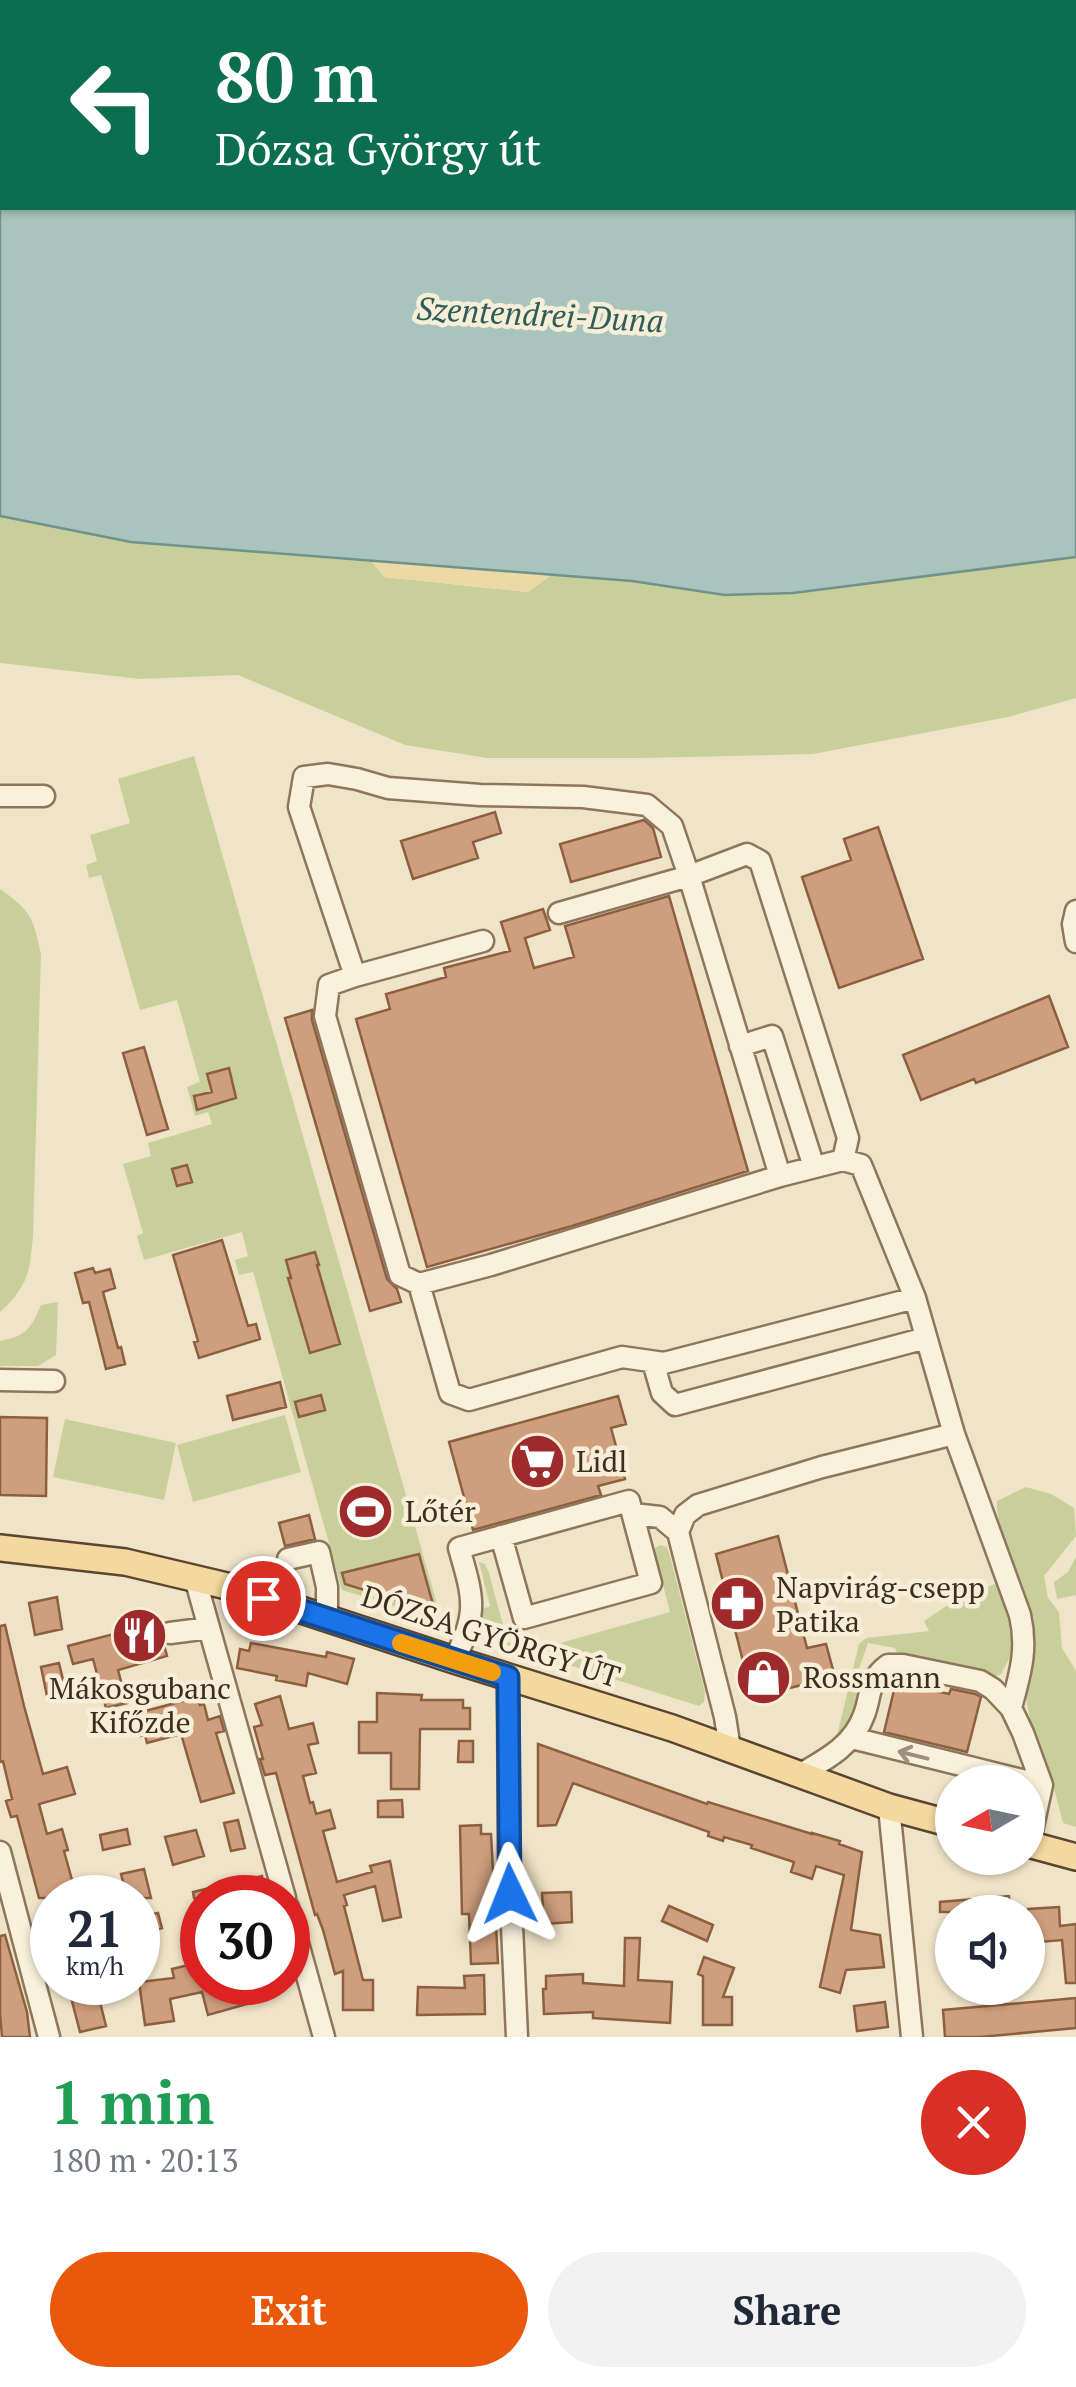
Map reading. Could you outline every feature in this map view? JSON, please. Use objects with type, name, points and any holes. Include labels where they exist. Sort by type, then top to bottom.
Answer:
[{"type":"main road","name":"DÓZSA GYÖRGY ÚT","points":[[0,1548],[126,1562],[195,1578],[672,1728],[889,1807],[935,1819]]},
{"type":"main road","points":[[1045,1849],[1076,1857]]},
{"type":"street","points":[[355,976],[299,808],[304,778],[328,774],[388,788],[647,805],[672,826],[780,1176]]},
{"type":"street","points":[[0,796],[44,796]]},
{"type":"street","points":[[559,913],[689,876],[748,854],[760,861],[848,1138],[843,1160]]},
{"type":"street","points":[[1076,912],[1076,942]]},
{"type":"street","points":[[483,941],[329,985],[325,1016],[400,1275],[419,1284],[780,1176],[843,1160],[861,1165],[915,1298],[954,1434],[1020,1615],[1024,1654],[1011,1708]]},
{"type":"street","points":[[740,1046],[772,1036],[814,1167]]},
{"type":"street","points":[[419,1284],[450,1393],[469,1400],[622,1357],[664,1364],[915,1298]]},
{"type":"street","points":[[653,1362],[662,1394],[675,1405],[926,1338]]},
{"type":"street","points":[[0,1380],[54,1381]]},
{"type":"street","points":[[678,1532],[685,1515],[698,1505],[822,1467],[954,1434]]},
{"type":"street","points":[[454,1660],[468,1634],[472,1614],[471,1592],[459,1548],[501,1536],[629,1501],[652,1582],[524,1618],[501,1536]]},
{"type":"street","points":[[632,1514],[660,1517],[678,1532],[730,1749]]},
{"type":"street","points":[[288,1559],[319,1552],[327,1587],[327,1618]]},
{"type":"street","points":[[195,1578],[279,1875]]},
{"type":"street","points":[[170,1633],[209,1628]]},
{"type":"street","points":[[799,1775],[852,1738],[864,1717],[872,1681],[888,1665],[980,1681],[994,1690],[1011,1708],[1035,1765]]},
{"type":"street","points":[[508,1677],[509,1859],[517,2037]]},
{"type":"street","points":[[852,1738],[961,1765]]},
{"type":"street","points":[[889,1807],[912,2037]]},
{"type":"street","points":[[0,1852],[49,2037]]},
{"type":"street","points":[[310,1986],[324,2037]]},
{"type":"green space","points":[[0,516],[131,542],[372,562],[384,577],[528,592],[551,575],[632,581],[725,595],[793,593],[1076,557],[1076,698],[1008,717],[813,754],[487,758],[405,745],[238,675],[140,679],[0,663]]},
{"type":"green space","points":[[194,756],[424,1558],[439,1612],[437,1619],[342,1590],[253,1272],[239,1275],[235,1260],[248,1256],[242,1232],[144,1260],[137,1236],[143,1233],[123,1164],[151,1156],[148,1143],[212,1124],[208,1112],[195,1116],[187,1087],[200,1082],[177,1000],[140,1010],[101,875],[89,878],[86,865],[97,861],[90,835],[130,823],[118,779]]},
{"type":"green space","points":[[0,889],[29,916],[41,954],[32,1248],[22,1286],[0,1312]]},
{"type":"green space","points":[[58,1302],[56,1355],[38,1366],[0,1366],[0,1341],[27,1330],[41,1305]]},
{"type":"green space","points":[[285,1415],[301,1472],[193,1502],[177,1445]]},
{"type":"green space","points":[[65,1419],[176,1443],[164,1500],[53,1477]]},
{"type":"green space","points":[[1026,1487],[1051,1494],[1074,1508],[1076,1536],[1044,1576],[1048,1598],[1059,1612],[1062,1648],[1076,1671],[1076,1827],[1063,1823],[1051,1777],[1032,1730],[1016,1646],[1001,1674],[989,1679],[899,1658],[895,1648],[868,1643],[857,1675],[869,1680],[854,1725],[834,1748],[859,1644],[866,1638],[929,1631],[924,1621],[946,1606],[1013,1580],[997,1501]]},
{"type":"green space","points":[[660,1545],[667,1547],[670,1556],[705,1692],[704,1702],[699,1706],[494,1641],[487,1633],[481,1610],[490,1606],[479,1562],[485,1564],[489,1573],[508,1643],[535,1639],[539,1649],[670,1612],[655,1554]]},
{"type":"green space","points":[[1076,1557],[1076,1595],[1057,1599],[1054,1582],[1068,1572]]},
{"type":"sand","points":[[372,562],[551,575],[528,592],[384,577]]},
{"type":"water","name":"Szentendrei-Duna","points":[[0,210],[1076,210],[1076,557],[793,593],[725,595],[632,581],[131,542],[0,516]]},
{"type":"building","points":[[495,812],[501,833],[473,842],[478,858],[413,879],[401,841]]},
{"type":"building","points":[[644,820],[653,828],[661,857],[571,882],[560,844]]},
{"type":"building","points":[[878,827],[923,959],[839,988],[802,877],[851,860],[844,839]]},
{"type":"building","points":[[669,896],[748,1171],[427,1267],[356,1019],[390,1009],[386,994],[446,977],[444,968],[510,951],[501,922],[543,909],[550,930],[525,938],[534,968],[574,957],[565,926]]},
{"type":"building","points":[[1049,996],[1068,1047],[921,1100],[903,1055]]},
{"type":"building","points":[[312,1010],[387,1279],[397,1289],[401,1302],[370,1311],[285,1018]]},
{"type":"building","points":[[144,1047],[168,1129],[147,1135],[123,1053]]},
{"type":"building","points":[[229,1068],[236,1098],[197,1110],[194,1096],[212,1092],[207,1074]]},
{"type":"building","points":[[187,1165],[192,1182],[177,1186],[172,1169]]},
{"type":"building","points":[[222,1240],[248,1326],[256,1324],[260,1339],[199,1358],[194,1342],[198,1341],[173,1255]]},
{"type":"building","points":[[315,1252],[340,1344],[310,1353],[286,1260]]},
{"type":"building","points":[[93,1268],[95,1273],[110,1269],[115,1288],[103,1292],[125,1364],[106,1369],[89,1302],[83,1303],[75,1273]]},
{"type":"building","points":[[280,1382],[286,1407],[233,1420],[227,1396]]},
{"type":"building","points":[[321,1395],[325,1410],[299,1417],[295,1402]]},
{"type":"building","name":"Lidl","points":[[618,1396],[626,1424],[611,1428],[625,1479],[598,1486],[601,1495],[473,1530],[449,1442]]},
{"type":"building","points":[[0,1417],[47,1418],[46,1496],[0,1495]]},
{"type":"building","points":[[309,1515],[315,1539],[285,1546],[279,1523]]},
{"type":"building","points":[[778,1536],[807,1648],[826,1644],[835,1677],[752,1697],[716,1554]]},
{"type":"building","points":[[419,1554],[435,1612],[345,1584],[342,1573]]},
{"type":"building","points":[[57,1597],[62,1629],[35,1635],[29,1603]]},
{"type":"building","points":[[156,1616],[157,1636],[167,1656],[118,1670],[127,1703],[106,1708],[93,1659],[73,1664],[68,1646],[118,1633],[116,1628]]},
{"type":"building","points":[[5,1625],[43,1774],[67,1767],[75,1794],[39,1804],[47,1834],[62,1829],[71,1875],[33,1875],[17,1816],[11,1817],[6,1801],[12,1799],[3,1761],[0,1762],[0,1626]]},
{"type":"building","points":[[251,1643],[354,1659],[347,1684],[308,1673],[306,1686],[237,1668],[240,1649],[249,1651]]},
{"type":"building","points":[[59,1663],[67,1696],[48,1701],[41,1667]]},
{"type":"building","points":[[896,1682],[981,1697],[967,1752],[884,1732]]},
{"type":"building","points":[[377,1693],[422,1695],[421,1700],[463,1700],[463,1708],[470,1708],[470,1729],[420,1729],[419,1789],[391,1789],[391,1753],[359,1753],[359,1722],[377,1722]]},
{"type":"building","points":[[280,1696],[289,1729],[313,1723],[318,1743],[308,1745],[316,1773],[303,1776],[316,1814],[330,1810],[335,1828],[323,1831],[337,1882],[372,1872],[370,1866],[390,1861],[401,1917],[383,1921],[375,1886],[344,1895],[363,1980],[373,1980],[373,2010],[343,2010],[343,1971],[335,1974],[315,1915],[310,1875],[304,1875],[276,1773],[265,1775],[254,1727],[262,1725],[255,1704]]},
{"type":"building","points":[[198,1697],[208,1720],[220,1716],[224,1731],[216,1733],[234,1793],[201,1802],[181,1734],[147,1743],[145,1735],[140,1736],[134,1714]]},
{"type":"building","points":[[459,1741],[473,1741],[473,1762],[458,1762]]},
{"type":"building","points":[[538,1744],[707,1804],[840,1841],[839,1844],[862,1852],[851,1930],[880,1935],[884,1967],[846,1970],[840,1993],[820,1987],[844,1875],[816,1866],[812,1879],[791,1872],[794,1862],[751,1848],[752,1845],[708,1836],[709,1832],[573,1783],[556,1825],[538,1826]]},
{"type":"building","points":[[402,1800],[403,1817],[378,1817],[378,1801]]},
{"type":"building","points":[[238,1820],[245,1848],[231,1851],[224,1823]]},
{"type":"building","points":[[481,1825],[481,1834],[491,1834],[498,1963],[471,1964],[469,1914],[462,1914],[460,1826]]},
{"type":"building","points":[[127,1829],[130,1844],[103,1850],[100,1835]]},
{"type":"building","points":[[196,1830],[204,1856],[173,1865],[165,1837]]},
{"type":"building","points":[[144,1869],[145,1875],[121,1875]]},
{"type":"building","points":[[571,1892],[572,1922],[544,1924],[542,1893]]},
{"type":"building","points":[[669,1906],[713,1925],[707,1941],[662,1921]]},
{"type":"building","points":[[1059,1907],[1060,1926],[1076,1924],[1076,1983],[1066,1983],[1062,1940],[1045,1942],[1045,1908]]},
{"type":"building","points":[[5,1935],[27,2012],[30,2037],[2,2037],[0,1936]]},
{"type":"building","points":[[625,1938],[640,1938],[638,1980],[672,1982],[670,2023],[593,2018],[593,2012],[544,2014],[546,1976],[583,1974],[583,1983],[624,1986]]},
{"type":"building","points":[[704,1957],[734,1968],[723,1997],[732,1997],[732,2025],[703,2025],[703,1976],[698,1974]]},
{"type":"building","points":[[180,1967],[180,1997],[170,1999],[174,2021],[145,2025],[142,2005],[160,2005],[160,1980],[174,1978],[172,1969]]},
{"type":"building","points":[[484,1975],[485,2014],[417,2015],[418,1987],[465,1988],[464,1976]]},
{"type":"building","points":[[1076,1998],[1076,2028],[945,2037],[943,2010],[1045,2005],[1045,2001]]},
{"type":"building","points":[[885,2002],[888,2027],[857,2031],[854,2006]]},
{"type":"building","points":[[73,2005],[101,2005],[106,2026],[80,2032]]},
{"type":"building","points":[[205,2005],[244,2005],[208,2015]]},
{"type":"slow traffic","points":[[401,1643],[492,1672]]},
{"type":"place","name":"Lidl","points":[[537,1461]]},
{"type":"place","name":"Lőtér","points":[[366,1511]]},
{"type":"place","name":"Napvirág-csepp Patika","points":[[737,1604]]},
{"type":"place","name":"Mákosgubanc Kifőzde","points":[[140,1636]]},
{"type":"place","name":"Rossmann","points":[[764,1677]]},
{"type":"route","points":[[263,1598],[508,1677],[510,1894]]}]
